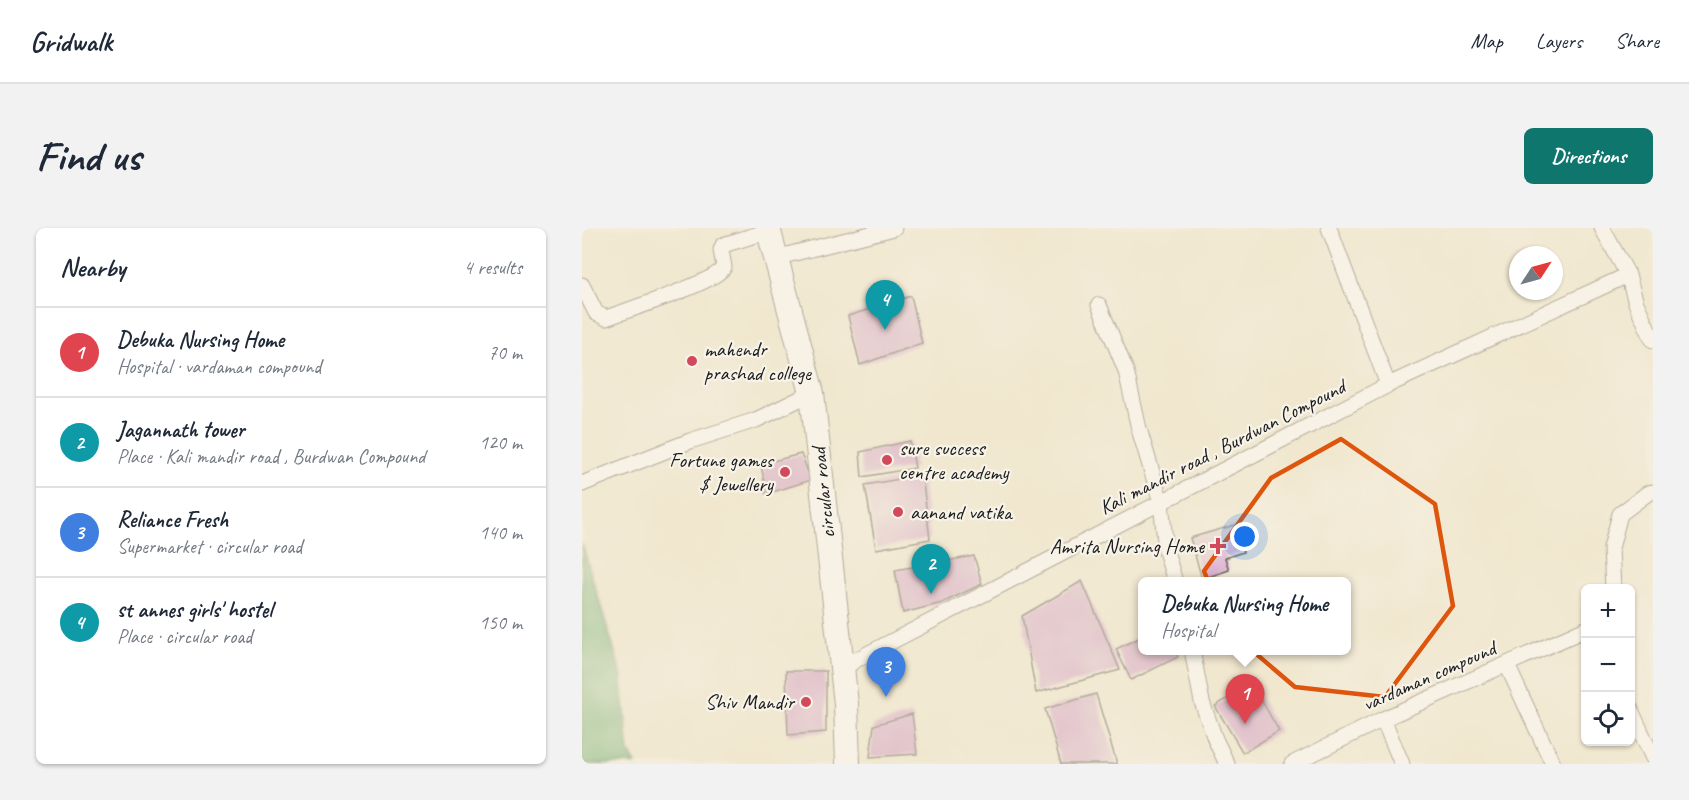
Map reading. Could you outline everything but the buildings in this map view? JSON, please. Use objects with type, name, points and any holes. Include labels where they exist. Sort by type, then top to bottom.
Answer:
[{"type":"main road","name":"circular road","points":[[769,229],[812,393],[846,704],[848,764]]},
{"type":"street","points":[[775,258],[894,228]]},
{"type":"street","points":[[1329,228],[1388,385]]},
{"type":"street","points":[[1602,228],[1628,275],[1636,303],[1653,340]]},
{"type":"street","points":[[582,285],[596,313],[606,318],[719,273],[724,267],[721,250],[723,245],[769,229]]},
{"type":"street","name":"Kali mandir road , Burdwan Compound","points":[[842,671],[854,661],[1388,385],[1628,275]]},
{"type":"street","points":[[1099,304],[1126,370],[1139,429],[1161,502],[1166,551],[1174,577]]},
{"type":"street","points":[[582,484],[690,441],[756,420],[812,393]]},
{"type":"street","points":[[1613,584],[1611,548],[1620,514],[1648,493],[1653,492]]},
{"type":"street","name":"vardaman compound","points":[[1292,764],[1383,719],[1581,631]]},
{"type":"street","points":[[1193,655],[1202,702],[1227,764]]},
{"type":"street","points":[[1507,665],[1553,764]]},
{"type":"street","points":[[1383,719],[1402,764]]},
{"type":"street","points":[[1635,719],[1653,758]]},
{"type":"highlighted area","points":[[1341,439],[1435,504],[1453,606],[1385,697],[1295,687],[1227,629],[1204,571],[1271,478]]},
{"type":"green space","points":[[582,544],[621,673],[629,752],[636,764],[582,764]]},
{"type":"place","name":"st annes girls' hostel","points":[[885,330]]},
{"type":"place","name":"mahendr prashad college","points":[[692,361]]},
{"type":"place","name":"sure success centre academy","points":[[887,460]]},
{"type":"place","name":"Fortune games $ Jewellery","points":[[785,472]]},
{"type":"place","name":"aanand vatika","points":[[898,512]]},
{"type":"place","name":"Amrita Nursing Home","points":[[1218,546]]},
{"type":"place","name":"Jagannath tower","points":[[931,594]]},
{"type":"place","name":"Reliance Fresh","points":[[886,697]]},
{"type":"place","name":"Shiv Mandir","points":[[806,702]]},
{"type":"place","name":"Debuka Nursing Home","points":[[1245,724]]}]
